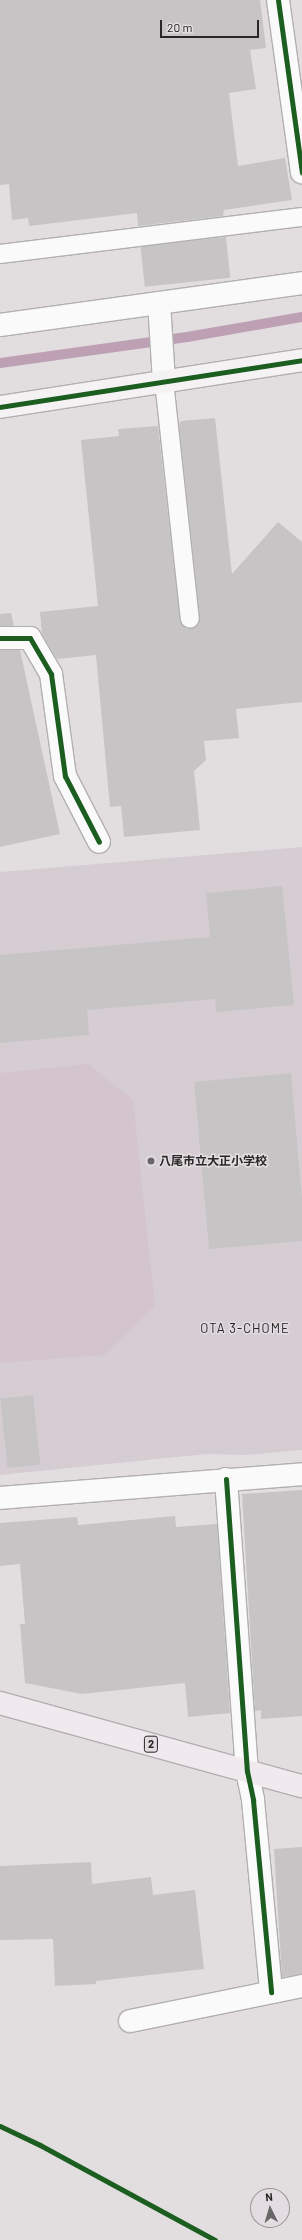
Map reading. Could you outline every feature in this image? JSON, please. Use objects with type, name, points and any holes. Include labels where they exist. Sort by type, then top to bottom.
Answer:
[{"type":"main road","name":"2","points":[[0,1703],[302,1786]]},
{"type":"street","points":[[278,0],[302,172]]},
{"type":"street","points":[[0,325],[302,283]]},
{"type":"street","points":[[159,303],[164,381]]},
{"type":"street","points":[[0,407],[302,360]]},
{"type":"street","points":[[0,638],[30,638],[51,674],[65,776],[99,842]]},
{"type":"street","points":[[0,1498],[302,1474]]},
{"type":"street","points":[[226,1479],[247,1771],[253,1800],[271,1992]]},
{"type":"street","points":[[130,2021],[302,1986]]},
{"type":"lane","points":[[0,254],[302,217]]},
{"type":"lane","points":[[164,381],[190,619]]},
{"type":"shaded area","name":"八尾市立大正小学校","points":[[302,847],[302,1450],[246,1455],[207,1454],[0,1475],[0,872]]},
{"type":"shaded area","points":[[88,1064],[133,1100],[155,1306],[105,1355],[0,1363],[0,1073]]},
{"type":"building","points":[[0,0],[260,0],[266,48],[250,50],[256,89],[229,93],[238,166],[285,158],[292,200],[224,210],[223,216],[138,226],[137,213],[29,226],[28,218],[12,220],[9,184],[0,185]]},
{"type":"building","points":[[226,237],[230,278],[145,287],[140,246]]},
{"type":"building","points":[[215,418],[232,574],[278,522],[302,542],[302,702],[236,709],[239,738],[204,741],[206,760],[194,771],[200,830],[124,837],[121,806],[110,807],[96,655],[57,659],[42,634],[40,612],[98,606],[81,440],[119,436],[118,429],[158,426],[180,620],[186,629],[196,627],[200,618],[179,424],[181,421]]},
{"type":"building","points":[[11,613],[14,626],[0,626],[0,614]]},
{"type":"building","points":[[0,650],[20,650],[60,834],[0,847]]},
{"type":"building","points":[[282,886],[294,1005],[216,1012],[215,999],[87,1010],[89,1035],[0,1043],[0,955],[210,937],[206,893]]},
{"type":"building","points":[[291,1073],[302,1199],[302,1241],[209,1249],[194,1082]]},
{"type":"building","points":[[33,1395],[40,1465],[7,1468],[0,1398]]},
{"type":"building","points":[[302,1490],[302,1716],[261,1719],[261,1710],[255,1711],[242,1494]]},
{"type":"building","points":[[175,1516],[176,1527],[217,1524],[230,1713],[188,1717],[185,1683],[82,1694],[25,1683],[20,1624],[25,1624],[20,1564],[0,1566],[0,1523],[77,1517],[78,1525]]},
{"type":"building","points":[[302,1847],[302,1974],[282,1977],[274,1849]]},
{"type":"building","points":[[91,1862],[92,1884],[151,1877],[153,1895],[195,1890],[204,1969],[96,1981],[96,1984],[55,1986],[53,1939],[0,1940],[0,1866]]},
{"type":"waterway","points":[[0,363],[187,337],[302,317]]},
{"type":"cycle path","points":[[278,0],[302,172]]},
{"type":"cycle path","points":[[0,407],[302,360]]},
{"type":"cycle path","points":[[0,638],[30,638],[51,674],[65,776],[99,842]]},
{"type":"cycle path","points":[[226,1479],[247,1771],[253,1800],[271,1992]]},
{"type":"cycle path","points":[[0,2126],[40,2145],[215,2240]]},
{"type":"place","name":"八尾市立大正小学校","points":[[151,1161]]},
{"type":"district","name":"OTA 3-CHOME","points":[[245,1328]]}]
